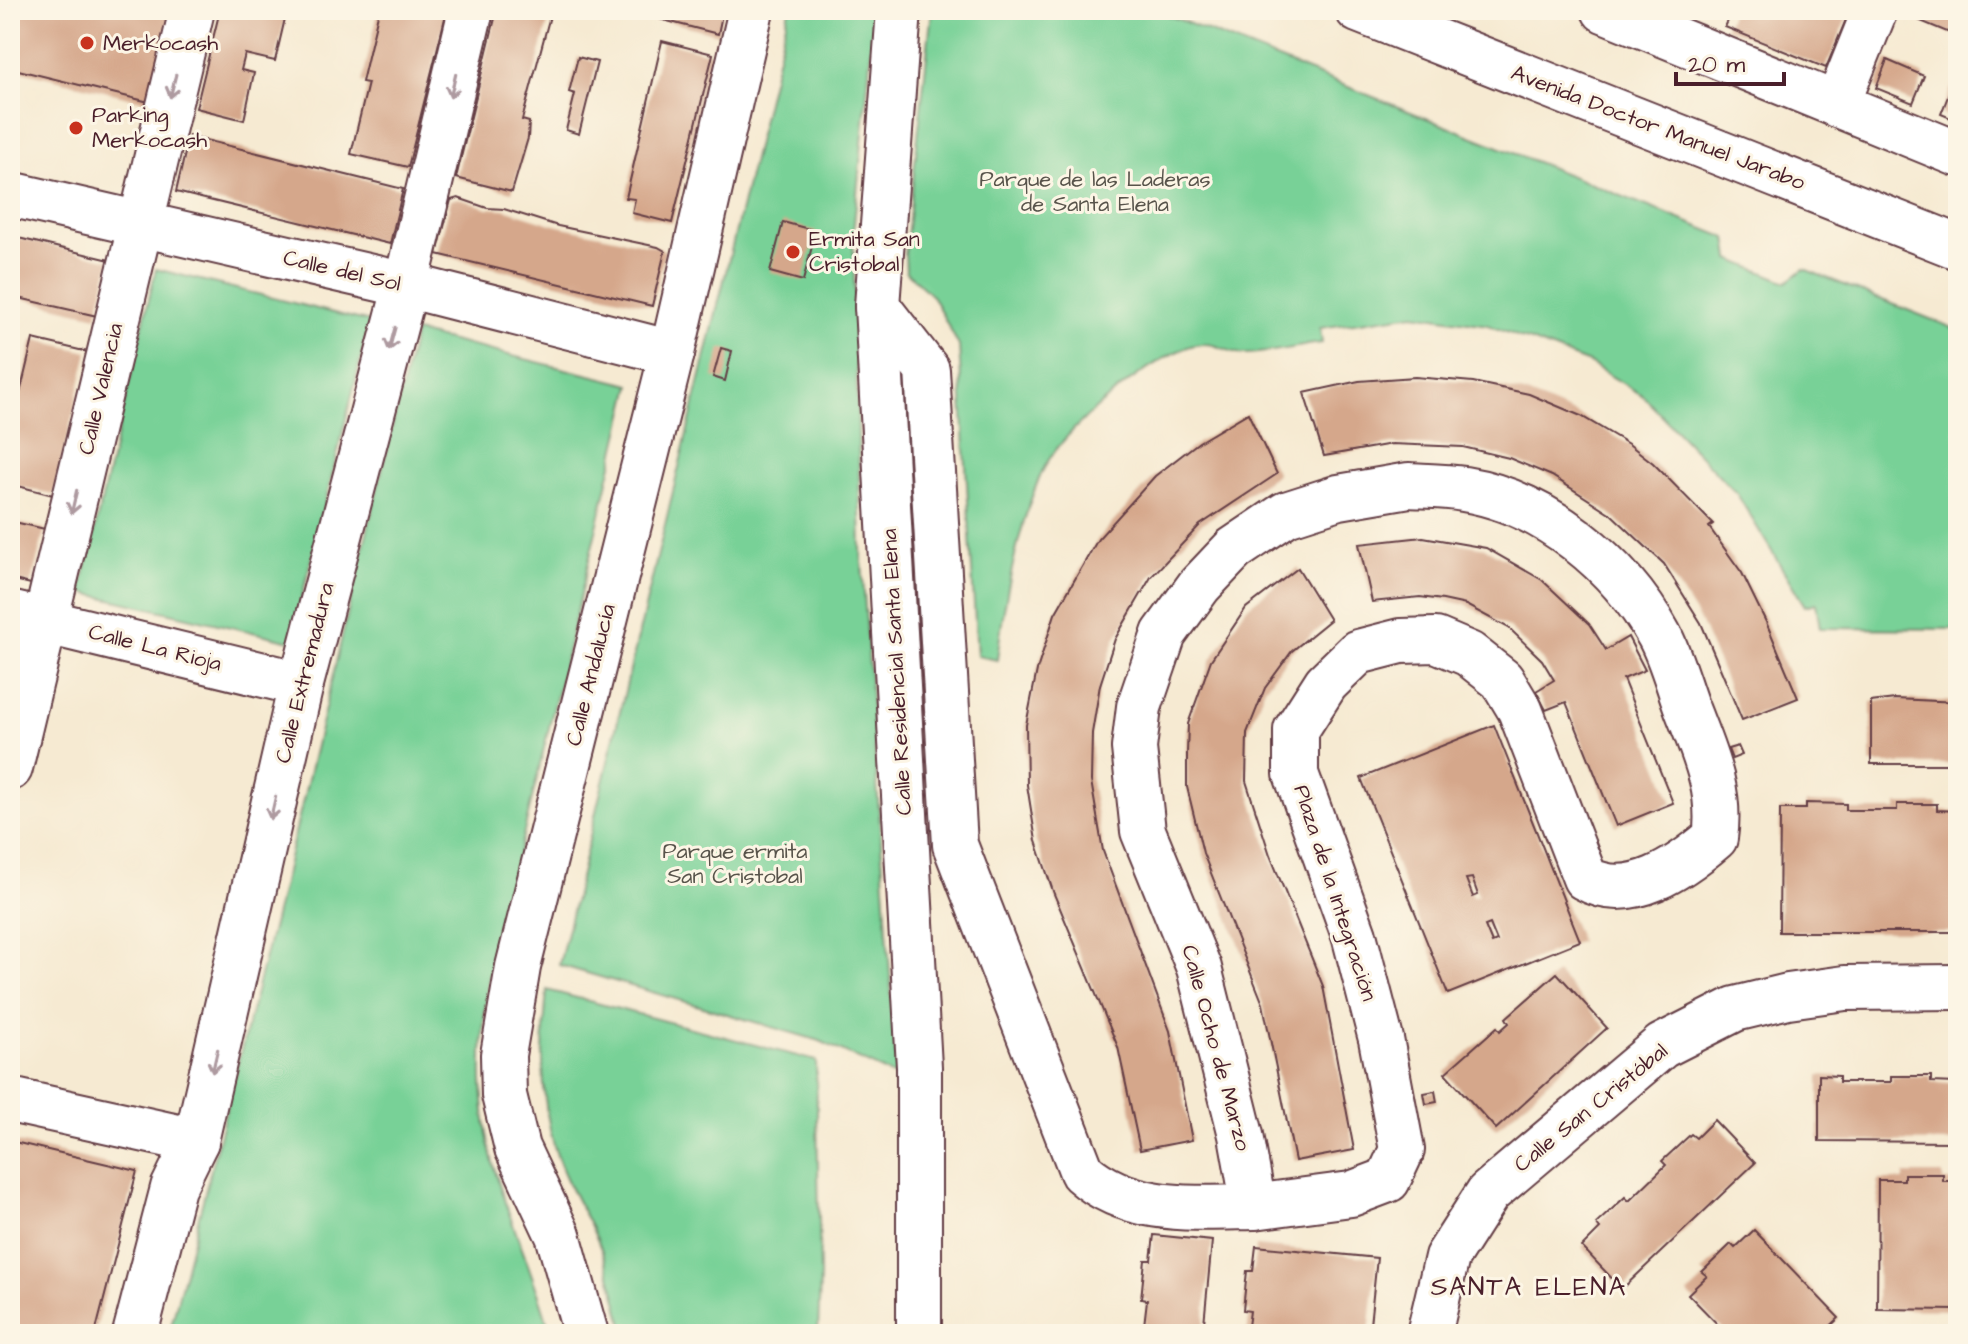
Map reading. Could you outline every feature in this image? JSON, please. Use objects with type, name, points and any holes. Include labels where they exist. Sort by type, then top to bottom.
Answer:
[{"type":"street","name":"Calle Valencia","points":[[10,768],[28,617],[139,224],[192,10]]},
{"type":"street","name":"Calle Extremadura","points":[[135,1334],[173,1188],[196,1141],[301,684],[406,285],[471,10]]},
{"type":"street","name":"Calle Andalucía","points":[[586,1334],[558,1235],[517,1148],[504,1095],[503,1055],[518,967],[672,353],[751,10]]},
{"type":"street","name":"Calle Residencial Santa Elena","points":[[899,10],[877,306],[919,1067],[919,1334]]},
{"type":"street","name":"Avenida Doctor Manuel Jarabo","points":[[1358,10],[1958,247]]},
{"type":"street","name":"Avenida Doctor Manuel Jarabo","points":[[1426,10],[1958,222]]},
{"type":"street","points":[[1604,10],[1958,154]]},
{"type":"street","points":[[1837,105],[1875,10]]},
{"type":"street","name":"Calle del Sol","points":[[10,194],[406,285],[672,353]]},
{"type":"street","points":[[877,306],[927,370],[955,845],[1082,1172],[1101,1189],[1121,1198],[1197,1208],[1254,1207]]},
{"type":"street","name":"Calle Ocho de Marzo","points":[[1254,1207],[1220,1047],[1199,968],[1143,831],[1134,748],[1139,707],[1164,634],[1199,586],[1234,549],[1286,514],[1339,497],[1409,485],[1465,489],[1512,505],[1571,534],[1623,579],[1660,636],[1713,776],[1720,810],[1715,838],[1680,868],[1624,888]]},
{"type":"street","name":"Calle La Rioja","points":[[28,617],[301,684]]},
{"type":"street","name":"Plaza de la Integración","points":[[1254,1207],[1351,1194],[1388,1180],[1402,1150],[1381,1039],[1354,935],[1296,774],[1296,730],[1326,683],[1358,652],[1401,641],[1436,640],[1469,654],[1502,680],[1520,710],[1585,878],[1601,887],[1624,888]]},
{"type":"street","name":"Calle San Cristóbal","points":[[1429,1334],[1447,1257],[1488,1193],[1662,1046],[1735,1009],[1788,996],[1845,988],[1958,987]]},
{"type":"street","points":[[10,1100],[196,1141]]},
{"type":"green space","name":"Parque ermita San Cristobal","points":[[789,10],[875,10],[853,234],[861,549],[897,1077],[820,1041],[559,965]]},
{"type":"green space","name":"Parque de las Laderas de Santa Elena","points":[[932,10],[1155,10],[1727,238],[1730,259],[1787,282],[1804,269],[1958,330],[1958,629],[1820,628],[1816,603],[1805,606],[1737,494],[1642,395],[1589,363],[1488,325],[1414,314],[1320,328],[1322,343],[1273,351],[1243,354],[1212,345],[1195,345],[1167,357],[1127,383],[1068,436],[1043,470],[1034,490],[1013,563],[997,660],[977,656],[959,346],[933,297],[906,271],[905,255]]},
{"type":"green space","points":[[156,269],[370,322],[291,641],[80,592]]},
{"type":"green space","points":[[415,332],[631,385],[489,978],[483,1030],[482,1081],[492,1158],[551,1334],[169,1334],[274,921]]},
{"type":"green space","points":[[547,990],[816,1061],[820,1275],[818,1334],[625,1334],[602,1251],[563,1172],[550,1129],[543,1070]]},
{"type":"building","name":"Merkocash","points":[[10,10],[171,10],[149,102],[10,68]]},
{"type":"building","points":[[220,10],[287,10],[275,61],[245,54],[241,70],[254,73],[244,120],[196,108]]},
{"type":"building","points":[[379,10],[447,10],[408,167],[351,154],[368,83],[362,82]]},
{"type":"building","points":[[497,10],[551,12],[522,120],[529,122],[528,138],[512,192],[456,178]]},
{"type":"building","points":[[624,10],[723,10],[718,34]]},
{"type":"building","points":[[1733,10],[1850,10],[1826,68],[1725,27]]},
{"type":"building","points":[[1908,10],[1958,10],[1958,21],[1952,34],[1906,15]]},
{"type":"building","points":[[662,41],[713,54],[672,223],[632,213],[635,199],[626,198]]},
{"type":"building","points":[[578,57],[597,62],[579,134],[566,130],[575,94],[569,92]]},
{"type":"building","points":[[1887,60],[1924,76],[1913,103],[1876,88]]},
{"type":"building","points":[[1958,71],[1958,121],[1941,114]]},
{"type":"building","points":[[189,136],[403,189],[390,244],[176,192]]},
{"type":"building","points":[[458,198],[558,226],[658,247],[665,251],[652,306],[437,254],[451,200]]},
{"type":"building","name":"Ermita San Cristobal","points":[[783,222],[816,231],[803,281],[770,272]]},
{"type":"building","points":[[10,236],[110,260],[97,316],[10,296]]},
{"type":"building","points":[[33,339],[88,352],[53,495],[10,484],[10,435]]},
{"type":"building","points":[[721,348],[732,351],[725,381],[713,377]]},
{"type":"building","points":[[1415,377],[1473,382],[1529,394],[1581,416],[1630,445],[1653,463],[1713,524],[1709,527],[1742,573],[1798,698],[1742,720],[1701,623],[1664,564],[1611,514],[1552,476],[1509,458],[1463,447],[1392,444],[1324,456],[1304,393],[1359,381]]},
{"type":"building","points":[[1248,413],[1277,474],[1200,525],[1151,577],[1115,639],[1100,685],[1092,733],[1091,781],[1103,851],[1170,1031],[1192,1140],[1140,1150],[1118,1047],[1054,894],[1036,841],[1027,785],[1026,725],[1037,670],[1055,614],[1098,539],[1155,476],[1199,442]]},
{"type":"building","points":[[10,521],[45,529],[31,584],[10,579]]},
{"type":"building","points":[[1423,537],[1486,548],[1542,580],[1589,624],[1606,650],[1628,637],[1645,670],[1623,679],[1673,803],[1616,826],[1566,702],[1546,710],[1536,691],[1554,680],[1542,660],[1509,628],[1466,605],[1443,600],[1420,597],[1372,602],[1359,544]]},
{"type":"building","points":[[1298,568],[1330,620],[1292,651],[1265,688],[1247,733],[1246,781],[1270,855],[1323,986],[1354,1150],[1295,1161],[1263,1004],[1203,853],[1187,787],[1187,754],[1188,724],[1211,660],[1246,608]]},
{"type":"building","points":[[1895,699],[1958,702],[1958,764],[1871,764],[1871,702]]},
{"type":"building","points":[[1494,725],[1580,941],[1448,994],[1361,778]],"holes":[[[1472,878],[1478,895],[1473,897],[1466,879]],[[1490,924],[1497,941],[1492,943],[1485,926]]]},
{"type":"building","points":[[1738,746],[1742,755],[1732,759],[1728,749]]},
{"type":"building","points":[[1806,803],[1846,804],[1846,810],[1897,810],[1897,804],[1937,804],[1937,810],[1958,811],[1958,932],[1779,932],[1780,809],[1806,809]]},
{"type":"building","points":[[1557,973],[1607,1028],[1496,1129],[1445,1073],[1497,1027],[1500,1031],[1509,1023],[1506,1018]]},
{"type":"building","points":[[1819,1075],[1839,1076],[1839,1082],[1891,1082],[1891,1076],[1931,1076],[1931,1082],[1956,1083],[1956,1142],[1819,1141]]},
{"type":"building","points":[[1435,1091],[1437,1102],[1426,1104],[1424,1093]]},
{"type":"building","points":[[1714,1120],[1755,1163],[1622,1289],[1582,1247],[1600,1229],[1596,1224],[1625,1197],[1629,1201],[1666,1165],[1662,1161],[1691,1134],[1696,1138]]},
{"type":"building","points":[[10,1141],[137,1171],[95,1334],[10,1334]]},
{"type":"building","points":[[1904,1174],[1943,1174],[1943,1181],[1958,1181],[1958,1310],[1877,1309],[1878,1180],[1904,1180]]},
{"type":"building","points":[[1754,1230],[1839,1318],[1822,1334],[1727,1334],[1688,1294],[1707,1276],[1702,1272],[1731,1244],[1735,1248]]},
{"type":"building","points":[[1154,1235],[1212,1241],[1203,1334],[1143,1334],[1147,1300],[1141,1299],[1145,1260],[1151,1260]]},
{"type":"building","points":[[1256,1246],[1377,1258],[1369,1334],[1247,1334],[1250,1311],[1243,1310],[1247,1271],[1253,1271]]},
{"type":"place","name":"Merkocash","points":[[87,43]]},
{"type":"place","name":"Parking Merkocash","points":[[76,128]]},
{"type":"place","name":"Ermita San Cristobal","points":[[793,252]]},
{"type":"district","name":"SANTA ELENA","points":[[1529,1287]]}]
